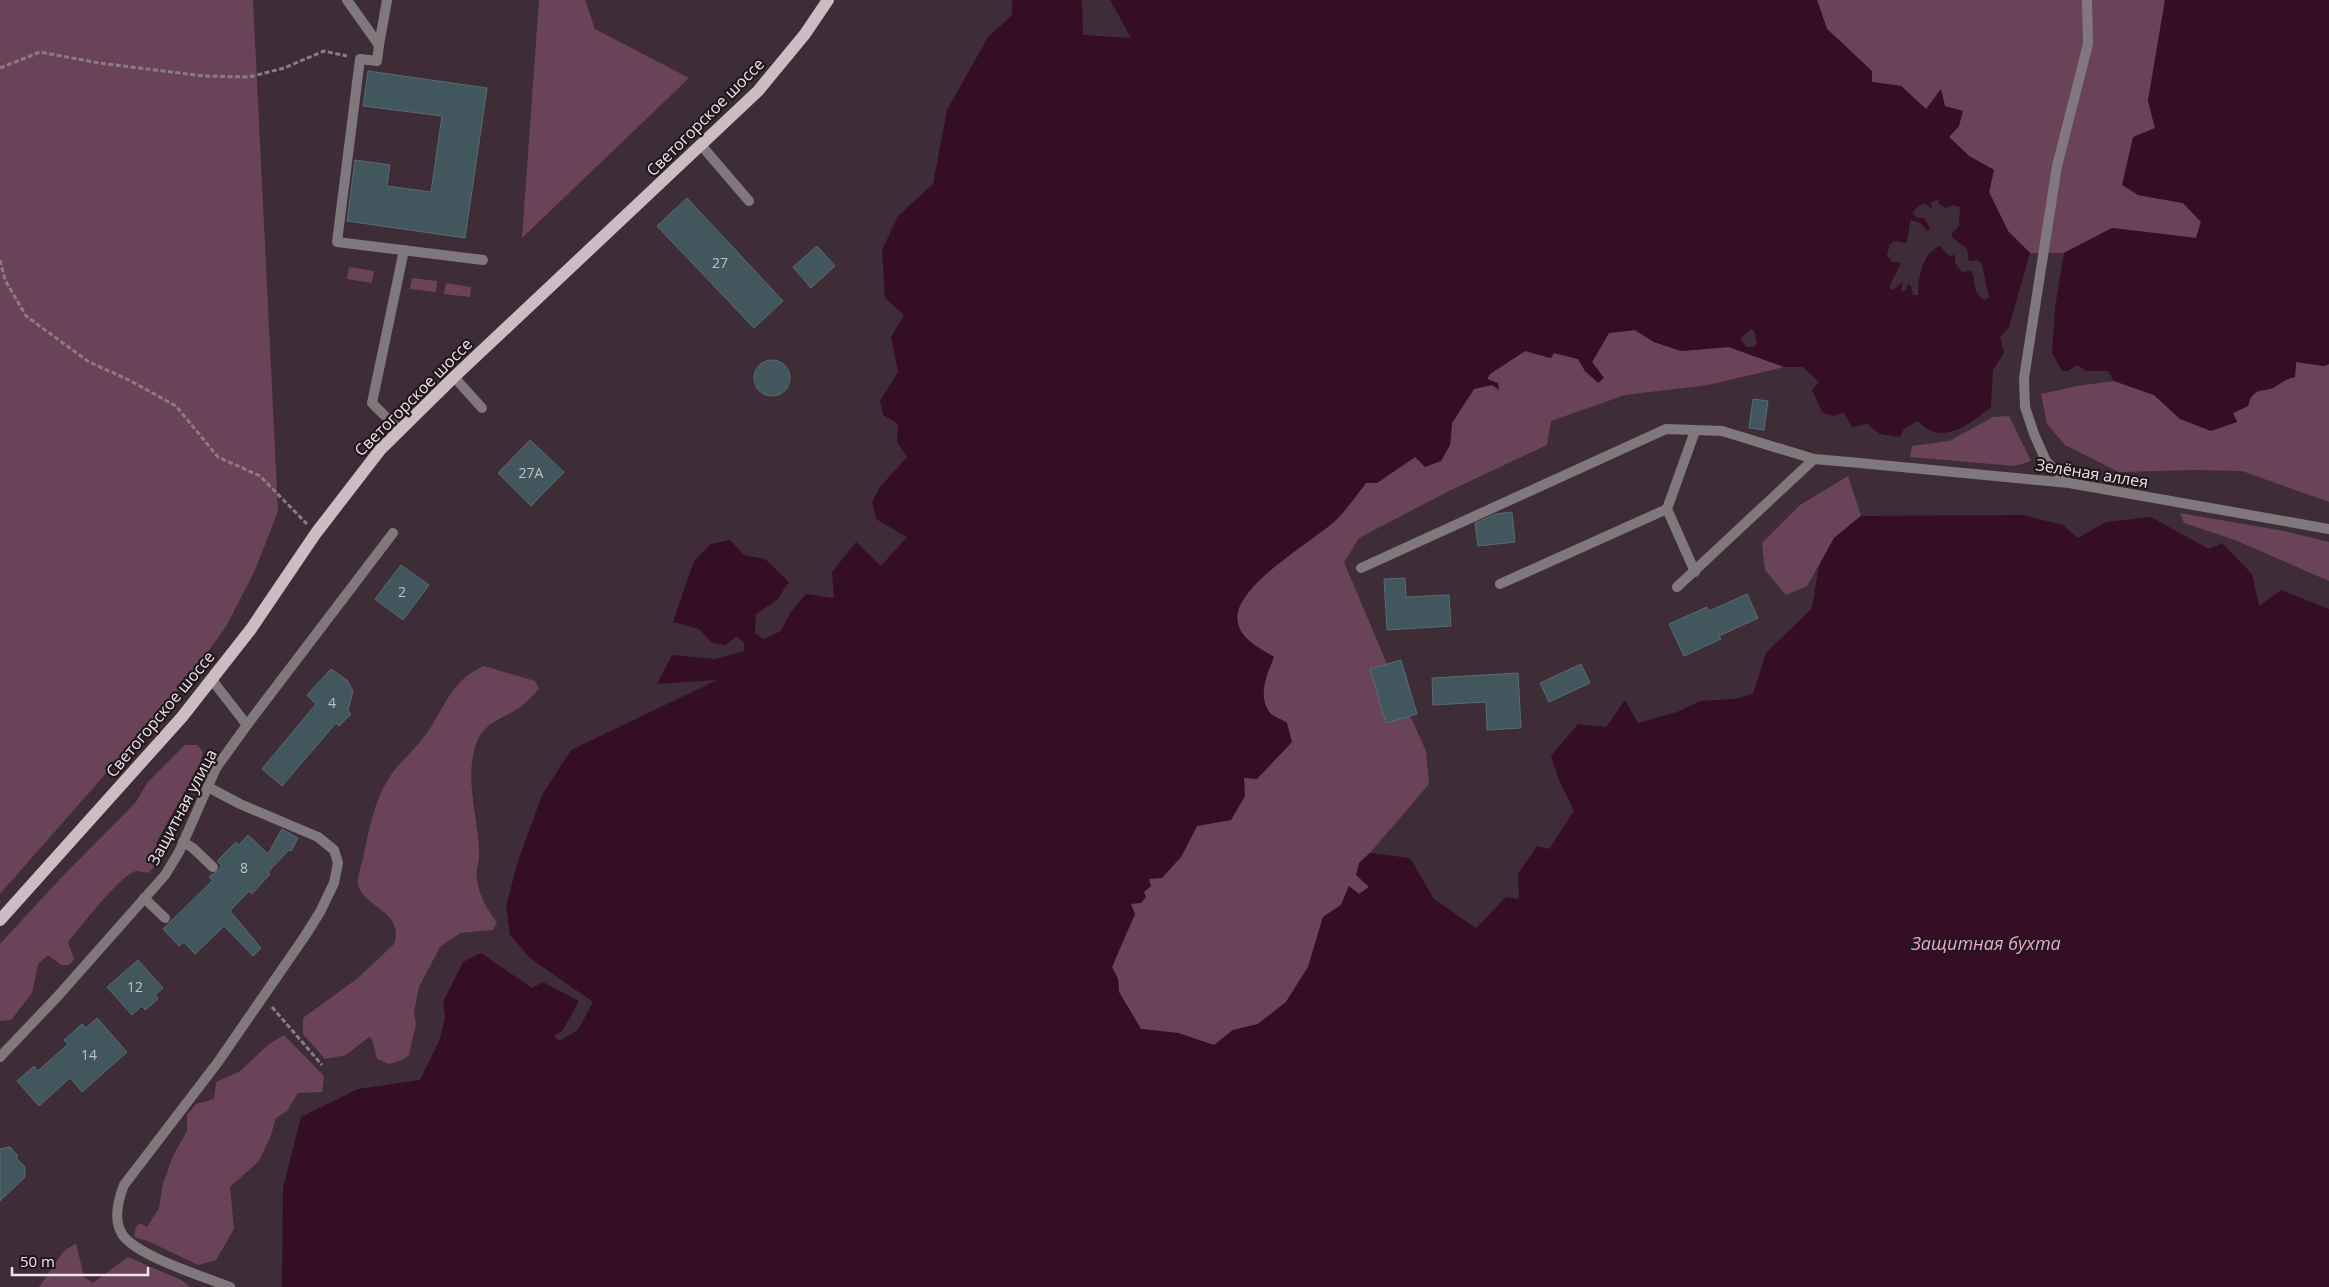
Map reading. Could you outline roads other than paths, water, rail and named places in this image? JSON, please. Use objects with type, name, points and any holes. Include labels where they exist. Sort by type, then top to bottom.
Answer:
[{"type":"main road","name":"Светогорское шоссе","points":[[0,920],[152,751],[212,680],[251,629],[347,490],[399,430],[701,145],[774,72],[828,0]]},
{"type":"street","points":[[346,0],[378,45]]},
{"type":"street","points":[[387,0],[378,45],[377,61],[360,59],[337,242],[483,260]]},
{"type":"street","points":[[2069,483],[2046,461],[2034,434],[2025,407],[2024,378],[2057,166],[2088,44],[2087,0]]},
{"type":"street","points":[[701,145],[749,201]]},
{"type":"street","points":[[399,430],[372,403],[404,250]]},
{"type":"street","points":[[454,377],[482,408]]},
{"type":"street","name":"Зелёная аллея","points":[[1361,568],[1666,428],[1722,432],[1814,459],[2069,483],[2329,529]]},
{"type":"street","points":[[1695,431],[1667,508],[1695,572]]},
{"type":"street","points":[[1677,587],[1814,459]]},
{"type":"street","points":[[1500,584],[1667,508]]},
{"type":"street","name":"Защитная улица","points":[[0,1057],[58,996],[165,875],[183,842],[216,768],[393,533]]},
{"type":"street","points":[[212,680],[247,725]]},
{"type":"street","points":[[208,788],[240,804],[318,837],[334,850],[338,864],[334,883],[320,912],[218,1062],[124,1185],[118,1200],[117,1220],[122,1234],[134,1246],[230,1287]]},
{"type":"street","points":[[183,842],[193,848],[213,867]]},
{"type":"street","points":[[144,898],[165,918]]},
{"type":"water","name":"Защитная бухта","points":[[1012,0],[1082,0],[1083,35],[1131,38],[1110,0],[1817,0],[1827,29],[1872,71],[1872,82],[1901,86],[1926,109],[1941,89],[1945,106],[1963,111],[1959,126],[1949,137],[1969,156],[1994,170],[1989,192],[2008,231],[2030,253],[2009,327],[2000,337],[2004,353],[1993,370],[1991,407],[1955,431],[1936,432],[1927,429],[1918,421],[1904,429],[1900,437],[1880,434],[1867,424],[1852,427],[1844,413],[1833,416],[1822,412],[1812,390],[1819,382],[1803,367],[1784,367],[1729,347],[1681,351],[1654,342],[1635,330],[1609,333],[1592,362],[1604,378],[1598,383],[1585,371],[1578,359],[1554,353],[1551,358],[1525,351],[1490,374],[1487,379],[1498,383],[1499,390],[1492,385],[1474,389],[1452,423],[1450,445],[1441,461],[1425,467],[1415,457],[1377,483],[1366,483],[1337,519],[1259,580],[1246,595],[1239,610],[1238,624],[1243,635],[1274,657],[1264,685],[1264,699],[1270,713],[1287,723],[1292,742],[1257,779],[1244,778],[1245,796],[1231,820],[1197,826],[1181,857],[1162,878],[1149,879],[1151,886],[1144,892],[1146,897],[1141,903],[1131,904],[1135,914],[1112,967],[1118,979],[1119,992],[1141,1029],[1178,1033],[1214,1045],[1233,1030],[1258,1024],[1286,1002],[1308,967],[1323,917],[1341,905],[1349,886],[1359,894],[1369,887],[1356,875],[1359,863],[1370,853],[1410,858],[1434,899],[1476,928],[1506,897],[1519,899],[1518,874],[1537,846],[1549,849],[1574,811],[1559,780],[1551,756],[1578,724],[1606,727],[1625,700],[1638,723],[1677,712],[1700,701],[1734,699],[1753,694],[1766,653],[1812,608],[1819,566],[1834,538],[1861,516],[2023,515],[2063,525],[2078,538],[2106,522],[2151,517],[2209,549],[2222,543],[2252,574],[2259,606],[2281,590],[2329,609],[2329,1287],[282,1287],[283,1188],[301,1117],[358,1089],[420,1080],[440,1039],[445,1017],[443,1002],[463,962],[481,953],[532,988],[543,982],[579,1001],[563,1030],[554,1036],[559,1041],[578,1030],[593,1002],[530,958],[510,935],[506,906],[518,861],[542,795],[571,750],[717,680],[657,684],[672,655],[715,659],[744,651],[744,642],[736,637],[725,645],[712,643],[699,629],[673,622],[694,561],[711,544],[730,540],[744,555],[765,559],[789,582],[777,600],[756,614],[755,633],[764,639],[781,631],[790,613],[806,594],[834,598],[832,572],[856,542],[881,566],[907,537],[876,519],[872,502],[880,487],[907,457],[897,442],[898,424],[883,415],[880,401],[898,372],[891,337],[904,315],[885,298],[882,250],[898,216],[933,184],[947,110],[988,37],[1012,15]],"holes":[[[1938,200],[1938,203],[1945,208],[1954,205],[1960,207],[1959,226],[1952,233],[1952,237],[1967,249],[1969,261],[1978,260],[1982,265],[1989,297],[1985,300],[1976,290],[1971,271],[1962,272],[1955,263],[1955,255],[1949,256],[1940,246],[1934,249],[1925,260],[1920,274],[1918,295],[1913,295],[1911,286],[1908,284],[1905,291],[1901,291],[1903,282],[1893,290],[1889,287],[1900,265],[1900,262],[1892,262],[1887,255],[1890,244],[1894,241],[1906,243],[1911,220],[1920,223],[1927,231],[1930,228],[1924,218],[1918,218],[1913,214],[1915,209],[1924,203],[1932,209],[1931,202]],[[1751,329],[1754,330],[1757,343],[1754,347],[1747,347],[1740,339]]]},
{"type":"water","points":[[2165,0],[2329,0],[2329,364],[2324,366],[2296,362],[2295,377],[2270,389],[2259,391],[2250,399],[2248,406],[2233,413],[2237,422],[2211,431],[2180,419],[2154,395],[2114,381],[2108,371],[2086,371],[2077,365],[2068,371],[2062,371],[2052,353],[2055,307],[2064,253],[2112,228],[2196,238],[2201,222],[2183,203],[2138,195],[2122,185],[2133,137],[2155,128],[2148,101]]}]
